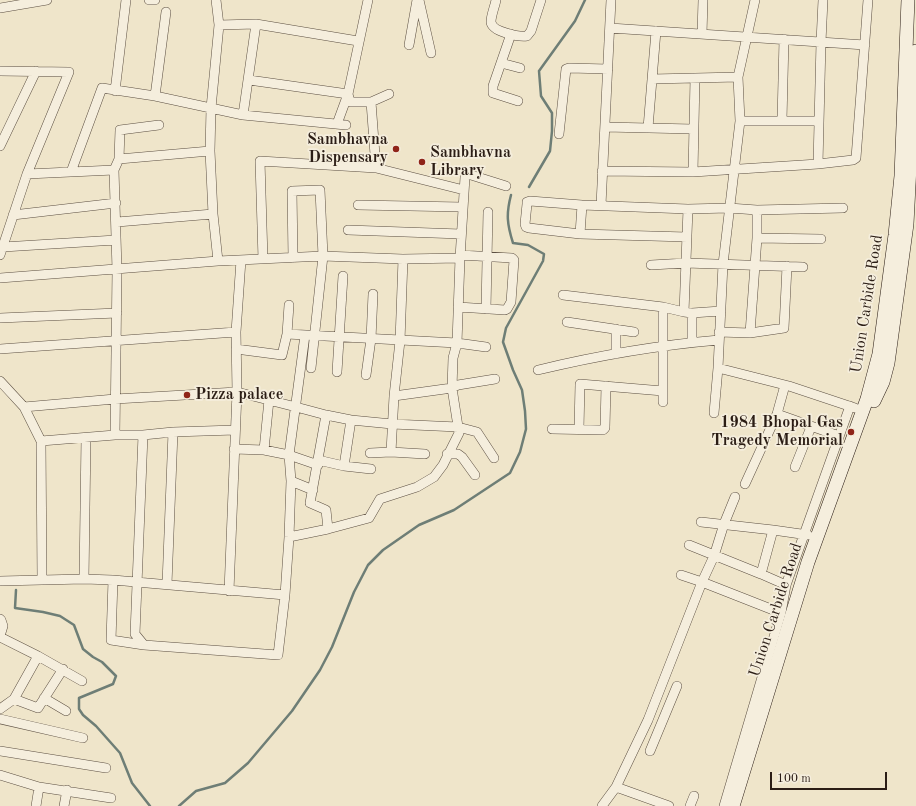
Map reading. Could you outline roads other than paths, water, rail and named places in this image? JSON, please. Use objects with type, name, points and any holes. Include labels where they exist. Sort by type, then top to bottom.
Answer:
[{"type":"street","points":[[0,8],[47,0]]},
{"type":"street","points":[[115,90],[126,0]]},
{"type":"street","points":[[149,0],[156,0]]},
{"type":"street","points":[[216,0],[219,25],[210,108],[210,151],[213,214],[218,262]]},
{"type":"street","points":[[71,172],[102,88],[155,96],[243,115],[341,124],[368,0]]},
{"type":"street","points":[[409,45],[418,0]]},
{"type":"street","points":[[418,0],[431,53]]},
{"type":"street","points":[[496,0],[491,20],[492,25],[498,30],[521,36],[527,36],[531,31],[541,0]]},
{"type":"street","points":[[601,205],[611,0]]},
{"type":"street","points":[[702,34],[703,0]]},
{"type":"street","points":[[714,413],[718,368],[723,264],[740,121],[738,77],[755,0]]},
{"type":"street","points":[[818,164],[823,0]]},
{"type":"street","points":[[602,171],[692,172],[818,164],[853,160],[856,158],[868,0]]},
{"type":"street","name":"Union Carbide Road","points":[[733,806],[808,562],[872,386],[879,354],[895,235],[909,169],[908,0]]},
{"type":"street","points":[[155,96],[166,12]]},
{"type":"street","points":[[219,25],[256,24],[358,41]]},
{"type":"street","points":[[243,115],[256,24]]},
{"type":"street","points":[[610,28],[865,45]]},
{"type":"street","points":[[648,128],[656,31]]},
{"type":"street","points":[[511,34],[500,63],[493,86],[493,92],[518,102]]},
{"type":"street","points":[[782,120],[784,39]]},
{"type":"street","name":"Union Carbide Road","points":[[740,806],[809,575],[874,401],[883,382],[888,363],[906,237],[916,51]]},
{"type":"street","points":[[500,63],[520,68]]},
{"type":"street","points":[[559,134],[566,69],[608,69]]},
{"type":"street","points":[[0,70],[69,72],[27,174],[1,251],[116,240]]},
{"type":"street","points":[[0,146],[36,71]]},
{"type":"street","points":[[652,79],[738,77]]},
{"type":"street","points":[[692,172],[695,78]]},
{"type":"street","points":[[249,80],[348,94]]},
{"type":"street","points":[[348,94],[350,102],[371,102],[389,94]]},
{"type":"street","points":[[371,102],[376,168]]},
{"type":"street","points":[[740,121],[819,121]]},
{"type":"street","points":[[115,435],[117,222],[114,170],[118,159],[120,130],[159,125]]},
{"type":"street","points":[[605,127],[693,129]]},
{"type":"street","points":[[118,159],[210,151]]},
{"type":"street","points":[[263,259],[260,161],[376,168],[464,190]]},
{"type":"street","points":[[27,174],[114,170]]},
{"type":"street","points":[[289,537],[328,529],[369,518],[380,499],[417,487],[434,477],[443,465],[447,454],[459,433],[452,388],[453,358],[457,343],[462,207],[465,178],[471,174],[506,186]]},
{"type":"street","points":[[113,580],[111,640],[144,645],[278,655],[285,596],[289,537],[289,455],[296,406],[310,336],[323,256],[320,190],[292,191],[293,258]]},
{"type":"street","points":[[687,237],[580,234],[529,228],[526,227],[527,204],[530,201],[582,205],[757,210],[843,208]]},
{"type":"street","points":[[13,215],[116,203]]},
{"type":"street","points":[[358,205],[462,207]]},
{"type":"street","points":[[580,234],[582,205]]},
{"type":"street","points":[[688,209],[686,263],[688,312],[692,342]]},
{"type":"street","points":[[750,333],[757,238],[757,210]]},
{"type":"street","points":[[486,309],[488,212]]},
{"type":"street","points":[[117,222],[213,214]]},
{"type":"street","points":[[348,230],[461,234]]},
{"type":"street","points":[[757,238],[821,239]]},
{"type":"street","points":[[0,278],[241,260],[323,256],[404,259],[488,257],[512,258],[514,260],[510,305],[505,310],[458,307]]},
{"type":"street","points":[[391,452],[394,396],[400,341],[404,259]]},
{"type":"street","points":[[229,591],[234,430],[237,392],[236,332],[241,260]]},
{"type":"street","points":[[651,265],[686,263],[802,267]]},
{"type":"street","points":[[538,370],[571,362],[664,347],[719,336],[784,328],[787,266]]},
{"type":"street","points":[[337,372],[343,276]]},
{"type":"street","points":[[366,375],[371,339],[373,294]]},
{"type":"street","points":[[563,295],[664,306],[688,312],[720,311]]},
{"type":"street","points":[[236,348],[282,355],[287,334],[289,305]]},
{"type":"street","points":[[663,402],[664,306]]},
{"type":"street","points":[[0,318],[116,313]]},
{"type":"street","points":[[567,322],[634,332]]},
{"type":"street","points":[[616,329],[616,354]]},
{"type":"street","points":[[0,349],[116,342],[236,332]]},
{"type":"street","points":[[287,334],[457,343],[486,347]]},
{"type":"street","points":[[310,336],[311,368]]},
{"type":"street","points":[[718,368],[785,385],[862,411]]},
{"type":"street","points":[[394,396],[452,388],[458,385],[495,379]]},
{"type":"street","points":[[0,381],[24,407],[41,441],[42,580]]},
{"type":"street","points":[[579,429],[580,384],[663,390]]},
{"type":"street","points":[[745,484],[778,414],[785,385]]},
{"type":"street","points":[[552,429],[603,430],[606,386]]},
{"type":"street","points":[[24,407],[115,399],[237,392],[351,420],[392,424],[458,426],[477,432],[494,458]]},
{"type":"street","points":[[264,450],[269,400]]},
{"type":"street","points":[[724,806],[781,613],[786,585],[850,406]]},
{"type":"street","points":[[778,414],[839,436]]},
{"type":"street","points":[[326,415],[310,503],[326,510],[328,529]]},
{"type":"street","points":[[344,466],[351,420]]},
{"type":"street","points":[[795,467],[811,426]]},
{"type":"street","points":[[41,441],[115,435],[234,430]]},
{"type":"street","points":[[167,584],[173,432]]},
{"type":"street","points":[[143,435],[135,634],[144,645]]},
{"type":"street","points":[[84,578],[86,438]]},
{"type":"street","points":[[234,448],[264,450],[318,462],[371,469]]},
{"type":"street","points":[[370,453],[391,452],[425,454]]},
{"type":"street","points":[[447,454],[458,454],[462,457],[475,475]]},
{"type":"street","points":[[290,481],[313,490]]},
{"type":"street","points":[[602,806],[616,787],[648,720],[702,582],[714,556],[724,524],[735,497]]},
{"type":"street","points":[[701,522],[804,534],[817,538]]},
{"type":"street","points":[[761,574],[773,530]]},
{"type":"street","points":[[689,545],[786,585]]},
{"type":"street","points":[[681,575],[781,613]]},
{"type":"street","points":[[0,581],[84,578],[137,581],[285,596]]},
{"type":"street","points":[[0,619],[2,626],[0,636],[63,669],[82,681]]},
{"type":"street","points":[[0,709],[14,699],[38,656]]},
{"type":"street","points":[[14,699],[38,708],[63,669]]},
{"type":"street","points":[[650,751],[677,686]]},
{"type":"street","points":[[44,698],[66,711]]},
{"type":"street","points":[[0,719],[83,738]]},
{"type":"street","points":[[648,720],[660,727]]},
{"type":"street","points":[[0,751],[106,768]]},
{"type":"street","points":[[0,775],[39,787],[67,790],[111,798]]},
{"type":"street","points":[[36,806],[39,787]]},
{"type":"street","points":[[616,787],[669,806]]},
{"type":"street","points":[[64,806],[67,790]]},
{"type":"street","points":[[690,806],[694,796]]},
{"type":"waterway","points":[[529,187],[550,151],[552,131],[552,113],[541,96],[539,71],[575,21],[585,0]]},
{"type":"waterway","points":[[179,806],[196,791],[225,783],[248,763],[292,711],[320,670],[332,647],[354,592],[368,565],[383,550],[419,525],[454,510],[510,473],[520,452],[526,429],[522,390],[503,342],[506,328],[543,261],[544,254],[528,245],[513,243],[509,230],[508,219],[508,208],[511,195]]},
{"type":"waterway","points":[[16,590],[15,608],[60,616],[74,625],[83,649],[102,662],[116,676],[113,684],[79,698],[79,709],[120,753],[132,783],[150,806]]},
{"type":"place","name":"Sambhavna Dispensary","points":[[396,149]]},
{"type":"place","name":"Sambhavna Library","points":[[422,162]]},
{"type":"place","name":"Pizza palace","points":[[187,395]]},
{"type":"place","name":"1984 Bhopal Gas Tragedy Memorial","points":[[851,432]]}]
